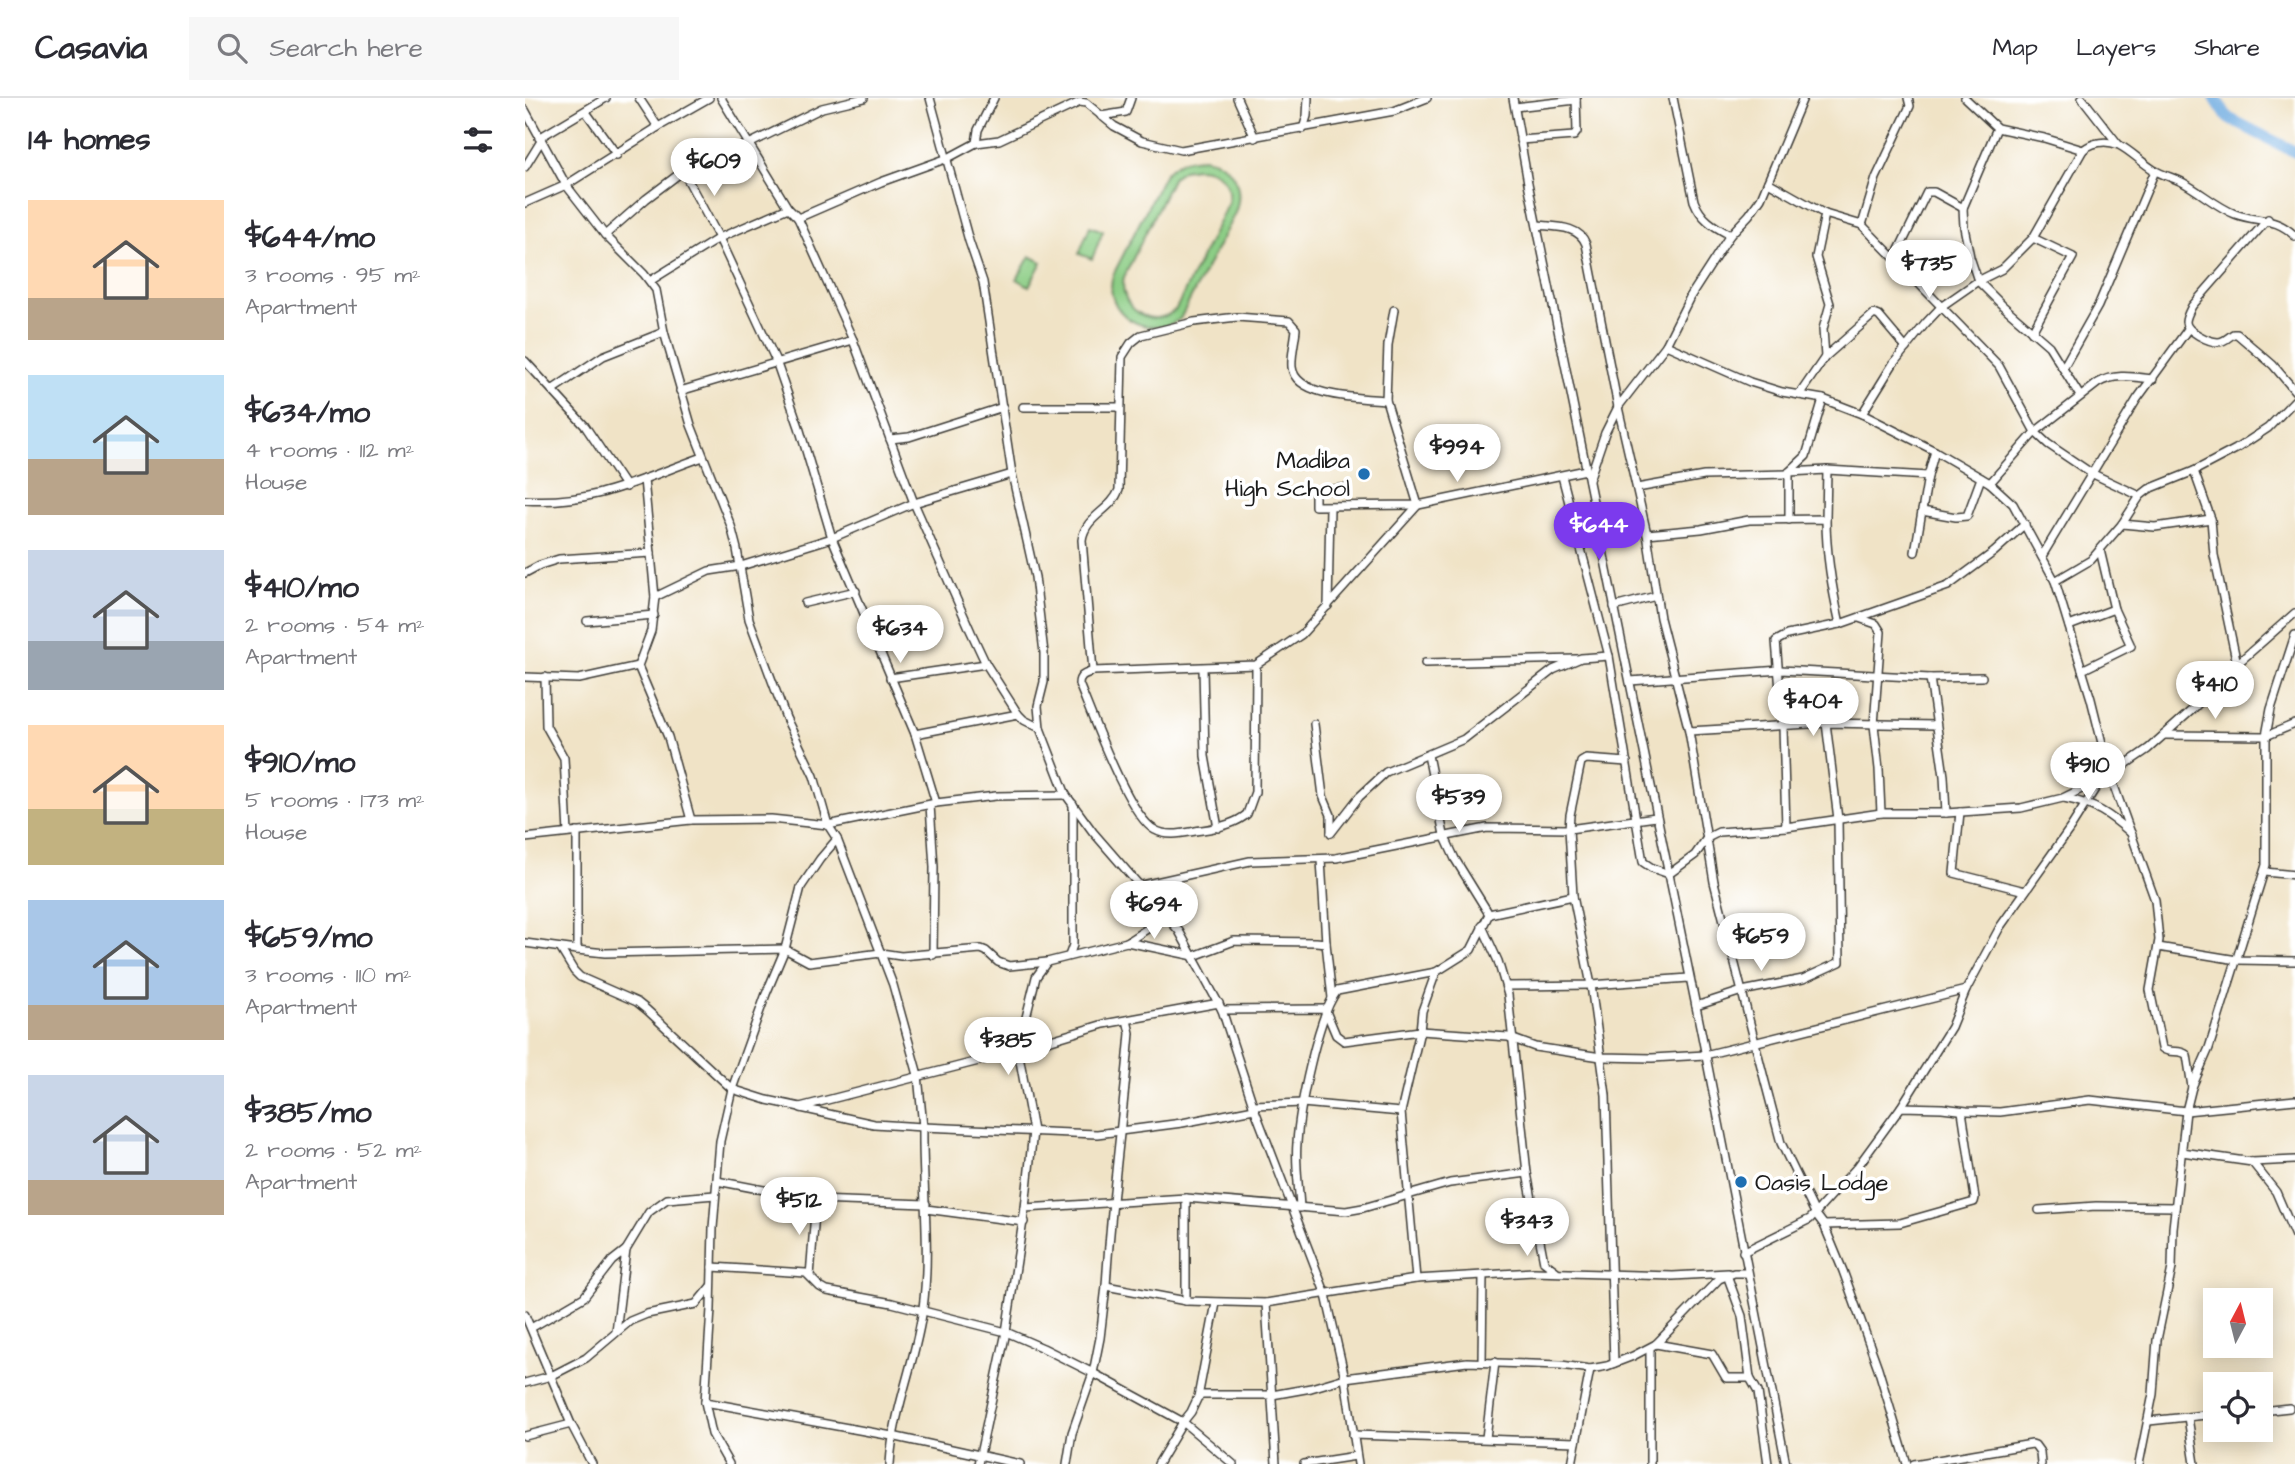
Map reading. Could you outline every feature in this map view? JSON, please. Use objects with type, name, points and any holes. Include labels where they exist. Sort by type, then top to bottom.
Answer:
[{"type":"street","points":[[525,166],[540,140],[606,98]]},
{"type":"street","points":[[639,98],[657,127]]},
{"type":"street","points":[[525,203],[566,185],[617,155],[657,127],[709,98]]},
{"type":"street","points":[[721,98],[788,208],[798,218],[853,340],[914,503],[986,664],[1024,720],[1040,728]]},
{"type":"street","points":[[605,235],[683,171],[749,144],[823,108],[864,98]]},
{"type":"street","points":[[930,98],[969,241],[983,282],[1012,474],[1035,577],[1043,641],[1044,682],[1038,706],[1040,728],[1066,795],[1138,886],[1167,916],[1194,956],[1220,1007],[1254,1107],[1296,1208],[1325,1294],[1345,1378],[1357,1460],[1304,1464]]},
{"type":"street","points":[[975,144],[978,130],[994,98]]},
{"type":"street","points":[[1101,116],[1125,112],[1131,98]]},
{"type":"street","points":[[1237,98],[1255,138]]},
{"type":"street","points":[[1303,129],[1308,98]]},
{"type":"street","points":[[798,218],[881,182],[948,158],[975,144],[999,140],[1080,102],[1086,103],[1101,116],[1142,141],[1181,150],[1395,111],[1427,98]]},
{"type":"street","points":[[1513,98],[1786,1464]]},
{"type":"street","points":[[1673,98],[1694,201],[1709,224],[1730,235]]},
{"type":"street","points":[[1588,481],[1605,433],[1618,407],[1666,345],[1690,297],[1730,235],[1761,198],[1803,98]]},
{"type":"street","points":[[1862,225],[1876,178],[1910,106],[1909,98]]},
{"type":"street","points":[[1965,98],[1997,128],[2083,150]]},
{"type":"street","points":[[2082,98],[2119,145],[2155,171],[2184,183],[2237,215],[2268,219],[2287,228],[2295,236]]},
{"type":"street","points":[[1515,107],[1576,99],[1577,132],[1574,136],[1520,140]]},
{"type":"street","points":[[525,110],[566,185],[605,235],[656,290],[680,391],[731,526],[741,566],[748,620],[786,718],[814,776],[828,825],[837,839],[893,985],[918,1075],[923,1127],[927,1258],[923,1310],[892,1436],[890,1464]]},
{"type":"street","points":[[586,112],[617,155]]},
{"type":"street","points":[[1997,128],[1963,208],[1966,242],[1978,281],[2049,346],[2080,397]]},
{"type":"street","points":[[1862,414],[1906,348],[1942,306],[1978,281],[2002,269],[2033,238],[2083,150],[2097,143],[2119,145]]},
{"type":"street","points":[[683,171],[719,238],[776,361],[832,538],[915,734],[933,804],[933,955]]},
{"type":"street","points":[[2063,368],[2098,306],[2155,171]]},
{"type":"street","points":[[1768,182],[1825,214],[1862,225],[1999,366],[2035,432],[2091,473],[2140,496]]},
{"type":"street","points":[[1895,258],[1927,192],[1932,191],[1963,208]]},
{"type":"street","points":[[650,281],[719,238],[788,208]]},
{"type":"street","points":[[1825,214],[1816,257],[1830,304],[1823,329],[1825,357]]},
{"type":"street","points":[[2268,219],[2192,306],[2186,319],[2189,329],[2219,342],[2237,334],[2273,365],[2295,391]]},
{"type":"street","points":[[1537,225],[1575,230],[1584,239],[1647,534],[1656,596],[1689,731],[1714,882],[1781,1143],[1815,1213],[1824,1225],[1843,1271],[1878,1368],[1907,1464]]},
{"type":"street","points":[[2032,332],[2073,257],[2033,238]]},
{"type":"street","points":[[1394,310],[1388,345],[1386,400],[1418,505]]},
{"type":"street","points":[[1798,395],[1825,357],[1874,314],[1879,316],[1906,348]]},
{"type":"street","points":[[1093,671],[1082,540],[1085,528],[1092,518],[1115,499],[1119,490],[1122,356],[1135,339],[1141,335],[1194,322],[1237,317],[1292,322],[1296,329],[1292,367],[1299,380],[1335,396],[1386,400]]},
{"type":"street","points":[[2042,556],[2137,399],[2189,329]]},
{"type":"street","points":[[552,390],[603,356],[664,332]]},
{"type":"street","points":[[680,391],[853,340]]},
{"type":"street","points":[[1666,345],[1750,382],[1823,399],[1862,414],[1990,483],[2013,504],[2055,580],[2110,775],[2156,904],[2158,947],[2150,990],[2162,1048],[2168,1052],[2181,1051],[2187,1055],[2192,1087]]},
{"type":"street","points":[[525,361],[585,426],[626,487]]},
{"type":"street","points":[[1990,483],[2035,432],[2107,378],[2153,379]]},
{"type":"street","points":[[1789,520],[1788,473],[1806,456],[1823,399]]},
{"type":"street","points":[[2055,580],[2087,564],[2122,524],[2140,496],[2236,449],[2269,428],[2295,400]]},
{"type":"street","points":[[890,439],[909,437],[1003,407]]},
{"type":"street","points":[[1023,407],[1120,407]]},
{"type":"street","points":[[895,453],[909,437]]},
{"type":"street","points":[[1915,552],[1935,451]]},
{"type":"street","points":[[525,500],[555,501],[626,487],[703,457]]},
{"type":"street","points":[[1345,488],[1315,491],[1315,506],[1418,505],[1586,470]]},
{"type":"street","points":[[1637,488],[1704,476],[1827,470],[1928,476]]},
{"type":"street","points":[[1827,470],[1827,562],[1840,624]]},
{"type":"street","points":[[2194,471],[2211,519],[2214,555],[2237,664]]},
{"type":"street","points":[[655,597],[709,571],[741,566],[832,538],[914,503],[1012,474]]},
{"type":"street","points":[[1562,476],[1609,656],[1643,862],[1669,874]]},
{"type":"street","points":[[1922,511],[1956,517],[1967,516],[1981,478]]},
{"type":"street","points":[[644,479],[655,597],[654,615],[638,666],[668,737],[691,820]]},
{"type":"street","points":[[1257,665],[1254,799],[1251,807],[1243,818],[1218,828],[1174,834],[1161,833],[1143,822],[1104,743],[1079,679],[1093,671],[1257,665],[1302,634],[1418,505]]},
{"type":"street","points":[[1328,606],[1330,507]]},
{"type":"street","points":[[1647,534],[1701,529],[1749,520],[1826,519]]},
{"type":"street","points":[[2122,524],[2155,527],[2211,519]]},
{"type":"street","points":[[1786,827],[1780,670],[1776,641],[1787,635],[1840,624],[1948,586],[1994,552],[2025,524]]},
{"type":"street","points":[[2082,670],[2131,646],[2114,609],[2099,550]]},
{"type":"street","points":[[525,573],[559,559],[651,553]]},
{"type":"street","points":[[805,603],[856,591]]},
{"type":"street","points":[[1614,607],[1656,596]]},
{"type":"street","points":[[2069,626],[2114,609]]},
{"type":"street","points":[[1669,874],[1695,855],[1712,834],[1728,830],[1786,827],[1881,813],[1946,813],[2021,808],[2063,798],[2100,781],[2148,749],[2295,613]]},
{"type":"street","points":[[587,621],[654,615]]},
{"type":"street","points":[[1857,618],[1876,624],[1880,629],[1874,724],[1881,813]]},
{"type":"street","points":[[2139,1464],[2153,1394],[2157,1340],[2172,1268],[2175,1207],[2186,1111],[2265,872],[2266,736],[2270,709],[2295,635]]},
{"type":"street","points":[[1425,663],[1609,656]]},
{"type":"street","points":[[1314,724],[1323,796],[1331,816],[1331,833],[1346,812],[1375,781],[1399,765],[1464,738],[1542,676],[1581,659]]},
{"type":"street","points":[[890,678],[986,664]]},
{"type":"street","points":[[525,677],[579,679],[638,666]]},
{"type":"street","points":[[1203,668],[1205,755],[1218,828]]},
{"type":"street","points":[[1630,681],[1780,670],[1930,678],[1982,677]]},
{"type":"street","points":[[545,677],[546,726],[564,758],[573,832],[577,950]]},
{"type":"street","points":[[1930,678],[1944,776],[1946,813]]},
{"type":"street","points":[[915,734],[1019,714]]},
{"type":"street","points":[[1689,731],[1826,723],[1936,725]]},
{"type":"street","points":[[1696,1006],[1742,991],[1803,979],[1840,962],[1838,819],[1826,723]]},
{"type":"street","points":[[2164,735],[2266,736],[2295,724]]},
{"type":"street","points":[[1428,755],[1444,835],[1455,859],[1489,914]]},
{"type":"street","points":[[1614,1363],[1608,1108],[1591,985],[1573,895],[1569,829],[1581,762],[1586,759],[1627,762]]},
{"type":"street","points":[[1744,1252],[1804,1224],[1858,1166],[1901,1107],[1951,1027],[1966,990],[2000,927],[2100,781]]},
{"type":"street","points":[[525,838],[691,820],[771,819],[828,825],[933,804],[996,796],[1066,795]]},
{"type":"street","points":[[2063,798],[2087,803],[2114,818],[2133,835]]},
{"type":"street","points":[[1069,956],[1073,945],[1073,804]]},
{"type":"street","points":[[1960,812],[1954,873],[2025,891]]},
{"type":"street","points":[[1138,886],[1250,861],[1321,860],[1487,828],[1569,829],[1656,817]]},
{"type":"street","points":[[729,1464],[712,1434],[705,1402],[720,1140],[732,1089],[785,949],[801,887],[837,839]]},
{"type":"street","points":[[1321,860],[1332,998]]},
{"type":"street","points":[[2265,872],[2295,874]]},
{"type":"street","points":[[1296,1208],[1296,1144],[1302,1103],[1325,1009],[1332,998],[1342,989],[1436,972],[1471,950],[1489,914],[1573,895]]},
{"type":"street","points":[[525,943],[605,953],[785,949],[809,962],[881,953],[901,956],[933,955],[981,949],[997,962],[1009,966],[1047,962],[1127,942],[1167,916]]},
{"type":"street","points":[[1482,926],[1506,986],[1527,1173],[1544,1262],[1557,1272]]},
{"type":"street","points":[[1127,942],[1194,956],[1234,941],[1326,943]]},
{"type":"street","points":[[2158,947],[2237,960],[2295,961]]},
{"type":"street","points":[[560,948],[580,977],[637,1002],[732,1089],[767,1100],[874,1124],[1097,1134],[1254,1107],[1302,1103],[1401,1112]]},
{"type":"street","points":[[978,1464],[1006,1332],[1024,1222],[1033,1131],[1018,1051],[1036,977],[1047,962]]},
{"type":"street","points":[[1022,965],[1036,977]]},
{"type":"street","points":[[1416,1279],[1401,1112],[1420,1031],[1422,1011],[1436,972]]},
{"type":"street","points":[[1506,986],[1591,985],[1689,978]]},
{"type":"street","points":[[800,1107],[1018,1051],[1104,1024],[1220,1007],[1325,1009],[1336,1035],[1344,1041],[1420,1031],[1500,1036],[1535,1047],[1601,1057],[1652,1058],[1705,1055],[1756,1044],[1861,1014],[1966,990]]},
{"type":"street","points":[[1067,1464],[1072,1433],[1093,1373],[1106,1286],[1111,1204],[1130,1033],[1126,1020]]},
{"type":"street","points":[[1901,1107],[2000,1112],[2090,1100],[2186,1111],[2295,1100]]},
{"type":"street","points":[[1824,1225],[1899,1223],[1973,1202],[1975,1198],[1962,1111]]},
{"type":"street","points":[[2182,1152],[2252,1162],[2295,1160]]},
{"type":"street","points":[[2252,1162],[2276,1192],[2295,1236]]},
{"type":"street","points":[[1025,1208],[1186,1198],[1346,1211],[1363,1209],[1450,1183],[1527,1173]]},
{"type":"street","points":[[717,1181],[816,1200],[926,1207],[1024,1222]]},
{"type":"street","points":[[531,1328],[585,1297],[612,1261],[626,1250],[649,1212],[657,1205],[667,1199],[681,1196],[715,1195]]},
{"type":"street","points":[[1186,1198],[1186,1301]]},
{"type":"street","points":[[810,1276],[816,1200]]},
{"type":"street","points":[[2039,1210],[2096,1206],[2175,1207]]},
{"type":"street","points":[[616,1332],[626,1250]]},
{"type":"street","points":[[712,1267],[806,1273],[827,1291],[923,1310],[1006,1332],[1093,1373],[1183,1422],[1233,1464]]},
{"type":"street","points":[[1106,1286],[1186,1301],[1266,1303],[1416,1279],[1557,1272],[1673,1276],[1747,1273]]},
{"type":"street","points":[[1198,1397],[1272,1395],[1345,1378],[1482,1362],[1590,1370],[1653,1346],[1714,1284],[1731,1274]]},
{"type":"street","points":[[1731,1274],[1742,1316],[1750,1378],[1758,1392],[1768,1464]]},
{"type":"street","points":[[1482,1362],[1483,1275]]},
{"type":"street","points":[[525,1382],[551,1376],[586,1358],[629,1321],[647,1314],[691,1307],[711,1286]]},
{"type":"street","points":[[1158,1464],[1198,1397],[1216,1303]]},
{"type":"street","points":[[1266,1303],[1276,1464]]},
{"type":"street","points":[[525,1315],[571,1424],[592,1464]]},
{"type":"street","points":[[1653,1346],[1711,1354],[1726,1378],[1750,1378]]},
{"type":"street","points":[[1650,1464],[1653,1346]]},
{"type":"street","points":[[1486,1438],[1495,1362]]},
{"type":"street","points":[[1572,1464],[1590,1370]]},
{"type":"street","points":[[705,1402],[892,1436],[1020,1464]]},
{"type":"street","points":[[2273,1409],[2289,1408]]},
{"type":"street","points":[[2149,1421],[2203,1416]]},
{"type":"street","points":[[2188,1417],[2196,1464]]},
{"type":"street","points":[[525,1436],[571,1424]]},
{"type":"street","points":[[1353,1435],[1576,1442]]},
{"type":"street","points":[[1914,1464],[2032,1444],[2040,1452],[2041,1464]]},
{"type":"green space","points":[[1203,158],[1222,164],[1234,177],[1238,194],[1235,213],[1180,319],[1168,325],[1142,325],[1130,320],[1114,301],[1111,289],[1113,275],[1164,175],[1176,164]],"holes":[[[1204,169],[1217,173],[1225,182],[1228,203],[1176,309],[1157,318],[1147,317],[1138,313],[1126,298],[1124,277],[1173,177],[1183,170]]]},
{"type":"green space","points":[[1090,226],[1103,231],[1092,259],[1079,254]]},
{"type":"green space","points":[[1030,256],[1042,262],[1029,286],[1017,279]]},
{"type":"waterway","points":[[2215,98],[2228,118],[2295,152]]},
{"type":"place","name":"Madiba High School","points":[[1364,474]]},
{"type":"place","name":"Oasis Lodge","points":[[1741,1182]]}]
